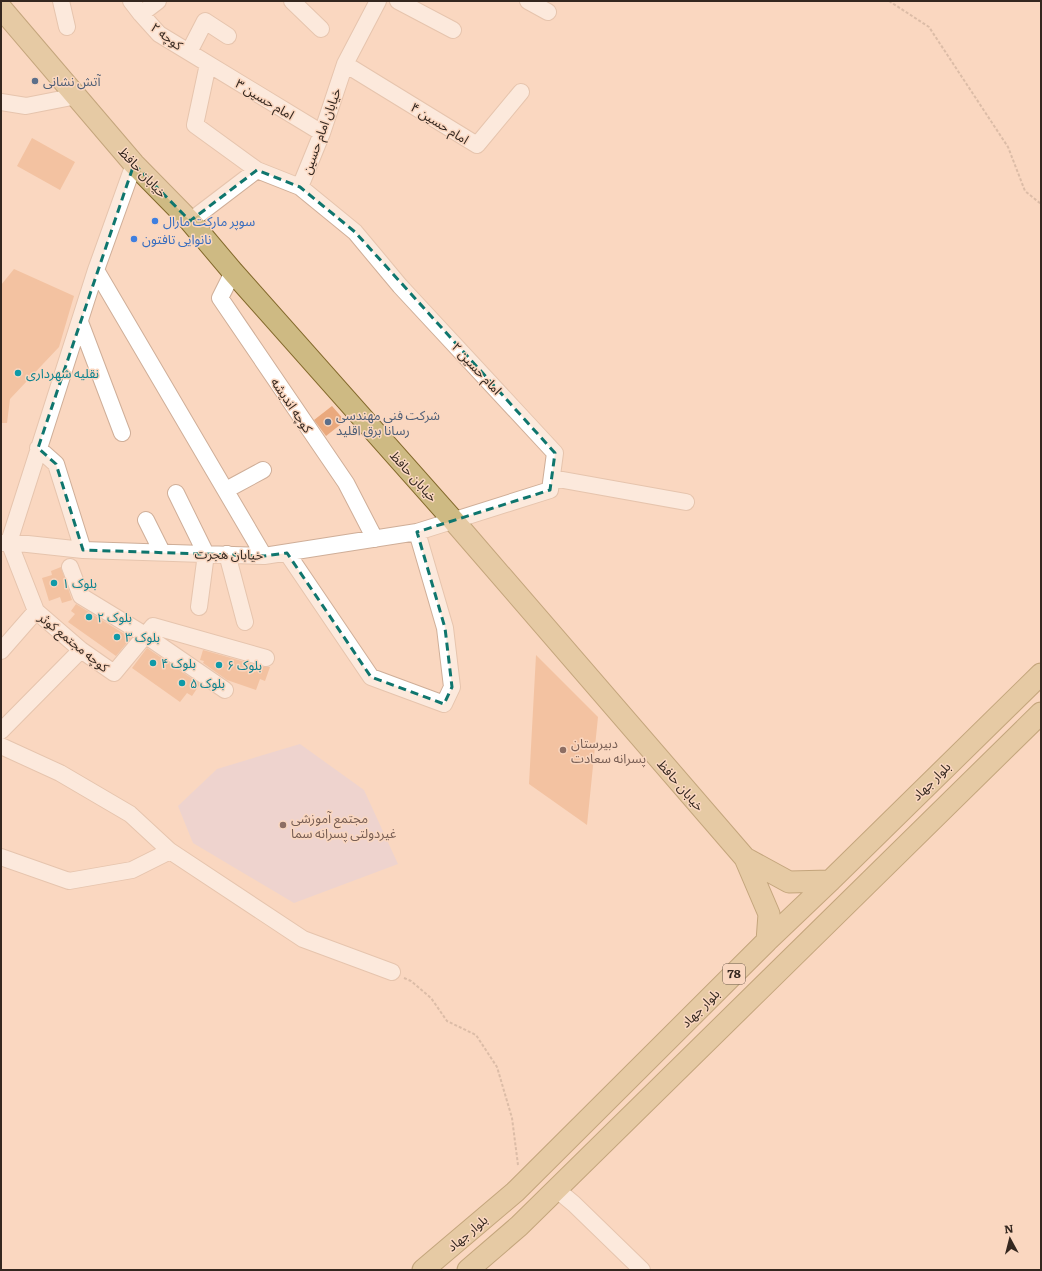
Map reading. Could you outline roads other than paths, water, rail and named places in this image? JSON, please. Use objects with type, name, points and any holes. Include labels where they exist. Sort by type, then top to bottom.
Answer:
[{"type":"main road","name":"خیابان حافظ","points":[[1,8],[134,164],[190,221],[233,272],[453,520],[745,858]]},
{"type":"main road","name":"بلوار جهاد","points":[[423,1270],[515,1192],[767,941],[1041,674]]},
{"type":"main road","name":"78","points":[[468,1270],[519,1226],[1041,713]]},
{"type":"main road","points":[[745,858],[789,882],[830,881]]},
{"type":"main road","points":[[745,858],[769,914],[767,941]]},
{"type":"street","points":[[61,1],[67,27]]},
{"type":"street","name":"کوچه ۲","points":[[131,1],[159,34],[208,64]]},
{"type":"street","points":[[141,14],[158,1]]},
{"type":"street","points":[[292,1],[321,29]]},
{"type":"street","name":"خیابان امام حسین","points":[[208,64],[194,125],[256,170],[300,187],[322,133],[345,64],[378,1]]},
{"type":"street","points":[[398,1],[453,30]]},
{"type":"street","points":[[528,1],[548,12]]},
{"type":"street","points":[[189,52],[205,21],[228,36]]},
{"type":"street","name":"امام حسین ۳","points":[[208,64],[322,133]]},
{"type":"street","name":"امام حسین ۴","points":[[345,64],[477,145],[521,92]]},
{"type":"street","points":[[1,102],[26,106],[77,96]]},
{"type":"street","points":[[5,543],[80,322],[96,270],[134,164]]},
{"type":"street","points":[[190,221],[256,170]]},
{"type":"street","name":"امام حسین ۲","points":[[300,187],[355,232],[400,286],[555,453],[550,490],[453,520]]},
{"type":"street","points":[[96,270],[264,556]]},
{"type":"street","name":"کوچه اندیشه","points":[[233,272],[220,298],[346,483],[375,539]]},
{"type":"street","points":[[80,322],[122,433]]},
{"type":"street","points":[[38,448],[56,464],[83,550]]},
{"type":"street","points":[[226,490],[263,470]]},
{"type":"street","points":[[552,478],[686,502]]},
{"type":"street","points":[[176,494],[206,554],[199,607]]},
{"type":"street","points":[[146,520],[162,552]]},
{"type":"street","name":"خیابان هجرت","points":[[5,543],[83,550],[264,556],[417,532],[453,520]]},
{"type":"street","points":[[287,552],[371,678],[444,704],[452,687],[445,628],[417,532]]},
{"type":"street","name":"کوچه مجتمع کوثر","points":[[5,543],[36,611],[81,650],[114,673],[144,635]]},
{"type":"street","points":[[228,554],[245,622]]},
{"type":"street","points":[[70,567],[81,596],[144,635],[225,690]]},
{"type":"street","points":[[1,651],[36,611]]},
{"type":"street","points":[[144,635],[153,626],[266,658]]},
{"type":"street","points":[[1,731],[81,650]]},
{"type":"street","points":[[1,746],[60,773],[130,814],[170,851],[303,938],[392,972]]},
{"type":"street","points":[[1,857],[69,881],[132,870],[170,851]]},
{"type":"street","points":[[556,1189],[574,1204],[642,1270]]},
{"type":"place","name":"آتش نشانی","points":[[35,81]]},
{"type":"place","name":"سوپر مارکت مارال","points":[[155,221]]},
{"type":"place","name":"نانوایی تافتون","points":[[134,239]]},
{"type":"place","name":"نقلیه شهرداری","points":[[18,373]]},
{"type":"place","name":"شرکت فنی مهندسی رسانا برق اقلید","points":[[328,422]]},
{"type":"place","name":"بلوک ۱","points":[[54,583]]},
{"type":"place","name":"بلوک ۲","points":[[89,617]]},
{"type":"place","name":"بلوک ۳","points":[[117,637]]},
{"type":"place","name":"بلوک ۴","points":[[153,663]]},
{"type":"place","name":"بلوک ۶","points":[[219,665]]},
{"type":"place","name":"بلوک ۵","points":[[182,683]]},
{"type":"place","name":"دبیرستان پسرانه سعادت","points":[[563,750]]},
{"type":"place","name":"مجتمع آموزشی غیردولتی پسرانه سما","points":[[283,825]]}]
